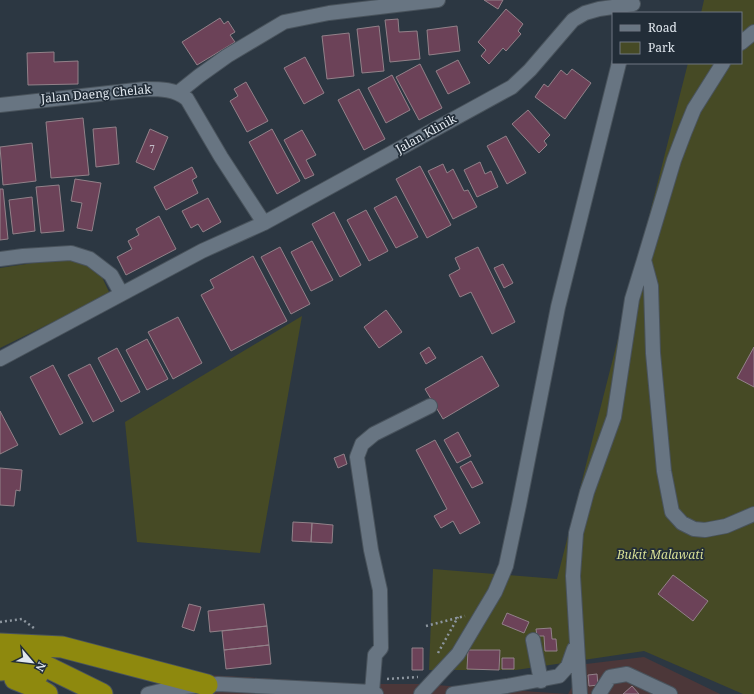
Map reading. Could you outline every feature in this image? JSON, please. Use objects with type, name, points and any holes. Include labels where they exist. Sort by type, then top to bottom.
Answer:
[{"type":"highway","points":[[0,644],[62,647],[207,685]]},
{"type":"highway","points":[[0,652],[39,663],[102,694]]},
{"type":"highway","points":[[0,670],[14,668],[49,680],[75,694]]},
{"type":"highway","points":[[0,674],[35,687],[47,694]]},
{"type":"street","points":[[264,223],[221,157],[187,99],[179,92],[226,56],[284,22],[329,13],[438,0]]},
{"type":"street","name":"Jalan Klinik","points":[[0,359],[121,292],[202,250],[264,223],[512,87],[530,70],[573,20],[599,9],[633,6]]},
{"type":"street","points":[[742,42],[754,32]]},
{"type":"street","points":[[422,694],[458,654],[495,592],[506,566],[520,505],[558,307],[619,64]]},
{"type":"street","points":[[580,694],[573,576],[576,533],[587,492],[614,416],[632,299],[674,160],[684,131],[694,109],[722,64]]},
{"type":"street","name":"Jalan Daeng Chelak","points":[[0,105],[145,88],[179,92]]},
{"type":"street","points":[[0,259],[71,253],[90,260],[110,275],[121,292]]},
{"type":"street","points":[[644,260],[651,286],[653,353],[664,471],[672,512],[682,523],[694,529],[705,530],[726,526],[754,514]]},
{"type":"street","points":[[148,694],[173,688],[218,684],[373,688],[375,655],[381,648],[380,590],[368,536],[358,457],[362,444],[374,434],[430,406]]},
{"type":"street","points":[[533,640],[541,680]]},
{"type":"street","points":[[453,694],[559,676],[568,666],[576,640]]},
{"type":"street","points":[[599,694],[610,677],[627,674],[670,694]]},
{"type":"path","points":[[426,626],[483,611]]},
{"type":"path","points":[[436,657],[458,618]]},
{"type":"path","points":[[0,622],[22,619],[38,631]]},
{"type":"path","points":[[373,688],[421,676]]},
{"type":"shaded area","points":[[644,657],[720,694],[568,694],[586,664]]},
{"type":"shaded area","points":[[207,675],[361,684],[420,684],[568,694],[208,694]]},
{"type":"green space","name":"Bukit Malawati","points":[[704,0],[754,0],[754,694],[743,694],[644,651],[516,670],[429,670],[433,569],[557,579],[688,64],[742,64],[742,12],[701,12]]},
{"type":"green space","points":[[59,259],[80,260],[101,275],[110,294],[0,348],[0,268]]},
{"type":"green space","points":[[302,316],[260,553],[137,542],[125,422]]},
{"type":"building","points":[[484,0],[503,0],[498,9]]},
{"type":"building","points":[[506,9],[523,24],[518,31],[521,34],[506,51],[503,48],[489,64],[481,56],[486,50],[478,42]]},
{"type":"building","points":[[220,18],[224,24],[228,21],[235,32],[230,35],[235,42],[197,65],[182,42]]},
{"type":"building","points":[[398,19],[399,32],[417,31],[420,59],[390,62],[385,20]]},
{"type":"building","points":[[379,26],[384,71],[362,73],[357,29]]},
{"type":"building","points":[[457,26],[460,51],[429,55],[427,30]]},
{"type":"building","points":[[349,33],[354,76],[327,79],[322,36]]},
{"type":"building","points":[[54,52],[54,62],[78,61],[78,84],[28,85],[27,53]]},
{"type":"building","points":[[305,57],[324,93],[304,104],[284,68]]},
{"type":"building","points":[[458,60],[470,83],[448,94],[436,71]]},
{"type":"building","points":[[420,64],[442,108],[419,120],[396,77]]},
{"type":"building","points":[[572,69],[591,83],[565,119],[535,97],[544,84],[548,87],[561,70],[567,75]]},
{"type":"building","points":[[392,75],[410,110],[386,123],[368,88]]},
{"type":"building","points":[[246,82],[268,121],[247,132],[230,101],[238,96],[234,89]]},
{"type":"building","points":[[359,89],[385,139],[364,150],[338,100]]},
{"type":"building","points":[[528,110],[550,135],[544,141],[547,145],[539,153],[512,124]]},
{"type":"building","points":[[83,118],[89,175],[51,178],[46,122]]},
{"type":"building","points":[[116,127],[119,164],[96,167],[93,129]]},
{"type":"building","points":[[150,129],[168,137],[154,170],[136,162]]},
{"type":"building","points":[[272,129],[300,181],[277,194],[249,142]]},
{"type":"building","points":[[302,130],[316,155],[306,160],[314,175],[305,179],[284,140]]},
{"type":"building","points":[[506,136],[526,173],[507,184],[487,146]]},
{"type":"building","points":[[32,143],[36,181],[3,185],[0,147]]},
{"type":"building","points":[[480,162],[485,174],[491,171],[498,187],[477,197],[464,170]]},
{"type":"building","points":[[443,164],[447,173],[453,169],[464,191],[468,190],[477,207],[453,219],[428,171]]},
{"type":"building","points":[[420,166],[451,225],[427,238],[396,179]]},
{"type":"building","points":[[192,167],[197,177],[192,180],[198,193],[166,210],[154,187]]},
{"type":"building","points":[[75,179],[101,183],[92,231],[77,228],[82,203],[71,201]]},
{"type":"building","points":[[59,185],[64,231],[41,233],[36,187]]},
{"type":"building","points":[[0,189],[3,189],[8,239],[0,240]]},
{"type":"building","points":[[396,196],[418,237],[396,248],[374,208]]},
{"type":"building","points":[[32,197],[35,231],[13,234],[9,200]]},
{"type":"building","points":[[208,198],[221,222],[203,232],[198,224],[191,228],[182,211]]},
{"type":"building","points":[[366,210],[388,251],[369,261],[347,220]]},
{"type":"building","points":[[334,212],[361,265],[340,277],[312,224]]},
{"type":"building","points":[[159,216],[176,249],[126,275],[117,257],[132,249],[128,241],[139,235],[136,229]]},
{"type":"building","points":[[312,241],[333,280],[311,291],[291,252]]},
{"type":"building","points":[[280,247],[310,304],[291,314],[261,257]]},
{"type":"building","points":[[478,247],[515,322],[492,334],[471,292],[460,297],[449,275],[460,269],[455,258]]},
{"type":"building","points":[[253,256],[287,321],[231,351],[201,295],[214,288],[210,280]]},
{"type":"building","points":[[503,264],[513,283],[504,288],[494,268]]},
{"type":"building","points":[[386,310],[402,332],[379,348],[364,327]]},
{"type":"building","points":[[178,317],[202,363],[173,379],[148,332]]},
{"type":"building","points":[[147,339],[168,379],[147,390],[126,350]]},
{"type":"building","points":[[429,347],[436,358],[426,364],[420,353]]},
{"type":"building","points":[[754,347],[754,387],[737,378]]},
{"type":"building","points":[[117,348],[140,392],[121,402],[98,358]]},
{"type":"building","points":[[482,356],[499,386],[443,419],[425,389]]},
{"type":"building","points":[[90,364],[114,411],[93,422],[68,375]]},
{"type":"building","points":[[53,365],[83,423],[60,435],[30,377]]},
{"type":"building","points":[[0,411],[18,445],[0,454]]},
{"type":"building","points":[[458,432],[471,456],[457,463],[444,440]]},
{"type":"building","points":[[435,440],[480,523],[460,534],[453,521],[441,528],[434,516],[447,509],[416,450]]},
{"type":"building","points":[[344,454],[347,464],[338,468],[334,458]]},
{"type":"building","points":[[471,461],[483,483],[472,488],[460,467]]},
{"type":"building","points":[[0,468],[22,470],[20,491],[16,490],[14,506],[0,505]]},
{"type":"building","points":[[293,522],[312,523],[311,542],[292,541]]},
{"type":"building","points":[[312,523],[333,525],[332,543],[311,542]]},
{"type":"building","points":[[673,575],[708,601],[693,621],[658,594]]},
{"type":"building","points":[[189,604],[201,607],[194,631],[182,627]]},
{"type":"building","points":[[264,604],[267,626],[210,632],[208,611]]},
{"type":"building","points":[[507,613],[529,622],[524,633],[502,624]]},
{"type":"building","points":[[267,626],[269,645],[224,650],[222,631]]},
{"type":"building","points":[[551,628],[552,639],[556,639],[557,651],[545,651],[544,636],[537,636],[536,629]]},
{"type":"building","points":[[269,645],[271,664],[226,669],[224,650]]},
{"type":"building","points":[[412,648],[423,648],[423,670],[412,670]]},
{"type":"building","points":[[468,650],[500,650],[499,670],[467,669]]},
{"type":"building","points":[[502,658],[514,658],[514,669],[502,669]]},
{"type":"building","points":[[597,674],[598,685],[589,686],[588,675]]},
{"type":"building","points":[[632,686],[639,694],[623,694]]}]
